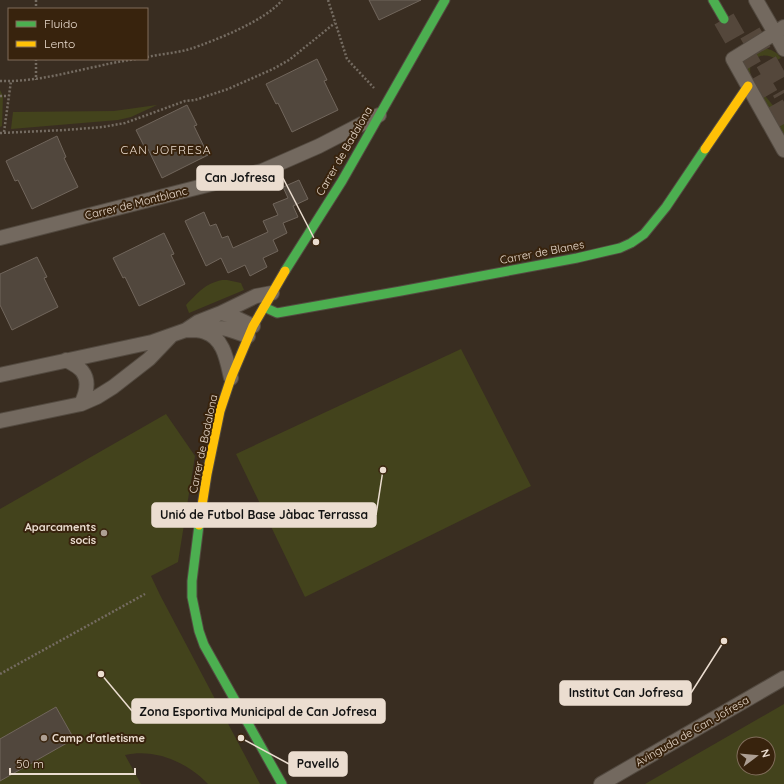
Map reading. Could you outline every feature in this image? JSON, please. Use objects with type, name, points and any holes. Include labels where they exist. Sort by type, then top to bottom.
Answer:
[{"type":"street","name":"Carrer de Badalona","points":[[282,784],[215,666],[204,645],[196,620],[192,597],[192,581],[206,474],[220,411],[231,378],[251,331],[272,293],[342,181],[446,0]]},
{"type":"street","points":[[714,0],[724,19]]},
{"type":"street","points":[[756,0],[780,30],[784,49]]},
{"type":"street","points":[[780,30],[733,59],[784,150]]},
{"type":"street","name":"Carrer de Blanes","points":[[264,307],[277,313],[409,290],[577,258],[620,248],[631,243],[644,234],[666,207],[748,86]]},
{"type":"street","name":"Carrer de Montblanc","points":[[0,238],[262,171],[319,146],[379,115]]},
{"type":"street","points":[[0,374],[152,342],[186,330],[198,322],[256,296],[272,293]]},
{"type":"street","points":[[221,313],[232,316],[251,331]]},
{"type":"street","points":[[186,330],[204,331],[213,328],[225,328],[240,334],[251,331]]},
{"type":"street","points":[[204,331],[214,336],[222,346],[231,378]]},
{"type":"street","points":[[0,421],[81,404],[97,397],[113,387],[149,359],[172,335]]},
{"type":"street","points":[[66,360],[82,371],[85,376],[86,392],[81,404]]},
{"type":"street","name":"Avinguda de Can Jofresa","points":[[601,784],[784,678]]},
{"type":"path","points":[[148,57],[189,49],[226,34],[258,19],[282,0]]},
{"type":"path","points":[[328,0],[347,59],[370,84]]},
{"type":"path","points":[[0,133],[103,127],[125,123],[185,101],[195,100],[228,89],[273,69],[289,60],[336,23]]},
{"type":"path","points":[[36,60],[36,80]]},
{"type":"path","points":[[0,81],[36,80],[131,60]]},
{"type":"path","points":[[4,132],[11,81]]},
{"type":"path","points":[[0,96],[8,96]]},
{"type":"path","points":[[0,674],[145,594]]},
{"type":"shaded area","points":[[763,48],[774,51],[781,58],[777,60],[766,55],[757,58],[751,65],[751,76],[747,78],[745,71],[746,58]]},
{"type":"shaded area","points":[[757,86],[784,119],[784,143],[753,88]]},
{"type":"shaded area","points":[[0,90],[3,96],[2,126],[0,127]]},
{"type":"shaded area","points":[[157,105],[131,117],[118,120],[11,129],[13,112],[114,111]]},
{"type":"shaded area","points":[[222,280],[241,283],[244,290],[189,313],[186,305],[202,289]]},
{"type":"shaded area","points":[[461,349],[531,486],[305,597],[236,454]]},
{"type":"shaded area","points":[[166,414],[195,456],[178,562],[151,576],[260,784],[208,784],[200,776],[180,763],[159,755],[136,753],[125,755],[141,784],[0,784],[0,509]]},
{"type":"shaded area","points":[[784,704],[784,784],[645,784]]},
{"type":"building","points":[[369,0],[421,0],[379,20]]},
{"type":"building","points":[[317,59],[327,80],[324,81],[338,110],[292,132],[278,103],[276,104],[266,84]]},
{"type":"building","points":[[187,105],[197,125],[194,126],[208,155],[162,178],[148,149],[146,150],[136,130]]},
{"type":"building","points":[[57,136],[66,157],[64,158],[78,187],[32,209],[18,180],[15,181],[6,161]]},
{"type":"building","points":[[299,180],[308,199],[293,206],[298,217],[283,223],[287,233],[273,240],[278,251],[263,258],[267,267],[250,276],[245,265],[228,273],[221,258],[206,266],[185,221],[204,212],[210,226],[216,224],[222,238],[228,236],[233,248],[268,232],[263,221],[278,215],[273,204],[288,198],[283,187]]},
{"type":"building","points":[[164,233],[174,254],[171,255],[185,284],[139,306],[125,277],[123,278],[113,258]]},
{"type":"building","points":[[37,257],[47,277],[44,278],[58,307],[12,330],[0,305],[0,274]]},
{"type":"building","points":[[56,707],[74,739],[0,781],[0,739]]},
{"type":"tunnel","points":[[724,19],[784,124]]},
{"type":"tunnel","points":[[750,33],[784,93]]},
{"type":"traffic: fast","points":[[285,271],[342,181],[445,0]]},
{"type":"traffic: fast","points":[[713,0],[724,19]]},
{"type":"traffic: fast","points":[[264,307],[277,313],[577,258],[620,248],[631,243],[644,234],[666,207],[705,149]]},
{"type":"traffic: fast","points":[[199,525],[192,581],[192,597],[199,631],[204,645],[282,784]]},
{"type":"traffic: slow","points":[[705,149],[748,86]]},
{"type":"traffic: slow","points":[[199,525],[207,474],[220,411],[231,378],[253,326],[285,271]]},
{"type":"place","name":"Can Jofresa","points":[[316,242]]},
{"type":"place","name":"Unió de Futbol Base Jàbac Terrassa","points":[[383,470]]},
{"type":"place","name":"Aparcaments socis","points":[[104,533]]},
{"type":"place","name":"Institut Can Jofresa","points":[[724,641]]},
{"type":"place","name":"Zona Esportiva Municipal de Can Jofresa","points":[[101,674]]},
{"type":"place","name":"Camp d'atletisme","points":[[44,738]]},
{"type":"place","name":"Pavelló","points":[[241,738]]},
{"type":"district","name":"CAN JOFRESA","points":[[166,149]]}]
